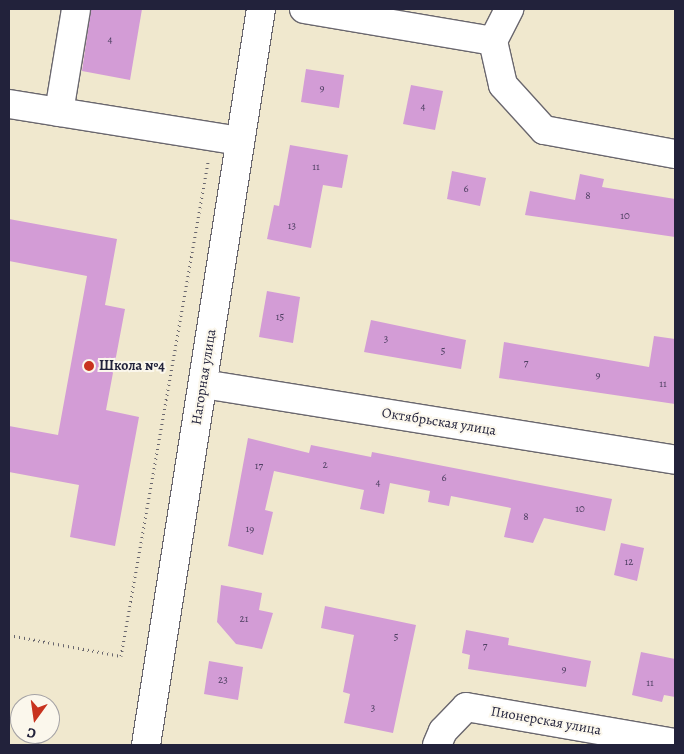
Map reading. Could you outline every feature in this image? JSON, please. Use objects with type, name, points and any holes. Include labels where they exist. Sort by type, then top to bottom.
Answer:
[{"type":"street","points":[[59,112],[76,9]]},
{"type":"street","name":"Нагорная улица","points":[[146,745],[261,9]]},
{"type":"street","points":[[304,9],[493,41]]},
{"type":"street","points":[[509,9],[493,41],[503,85],[544,130],[675,154]]},
{"type":"street","points":[[9,104],[240,141]]},
{"type":"street","name":"Октябрьская улица","points":[[202,384],[675,460]]},
{"type":"street","name":"Пионерская улица","points":[[437,745],[443,731],[466,707],[675,744]]},
{"type":"path","points":[[9,635],[121,656],[212,137]]},
{"type":"building","points":[[91,9],[142,9],[130,80],[82,71]]},
{"type":"building","points":[[306,69],[344,75],[339,108],[301,102]]},
{"type":"building","points":[[411,85],[443,91],[435,130],[403,124]]},
{"type":"building","points":[[290,145],[348,155],[342,188],[323,185],[311,248],[267,239],[274,205],[279,206]]},
{"type":"building","points":[[452,171],[486,178],[480,206],[447,199]]},
{"type":"building","points":[[580,174],[604,179],[602,187],[675,199],[675,237],[525,215],[530,191],[575,200]]},
{"type":"building","points":[[9,219],[117,239],[105,305],[125,309],[106,410],[139,417],[115,546],[70,537],[79,485],[9,472],[9,426],[58,435],[87,276],[9,261]]},
{"type":"building","points":[[267,291],[300,297],[293,343],[259,337]]},
{"type":"building","points":[[371,320],[466,340],[461,369],[364,352]]},
{"type":"building","points":[[654,336],[675,339],[675,404],[499,378],[504,342],[649,367]]},
{"type":"building","points":[[248,438],[309,453],[311,445],[371,457],[372,452],[612,499],[605,531],[544,518],[533,543],[504,537],[511,508],[451,496],[449,506],[428,502],[430,491],[390,483],[384,514],[360,509],[364,490],[274,471],[265,510],[273,512],[263,555],[228,546]]},
{"type":"building","points":[[621,543],[644,548],[637,581],[614,575]]},
{"type":"building","points":[[221,585],[262,593],[259,610],[273,613],[262,649],[236,644],[217,622]]},
{"type":"building","points":[[325,606],[416,625],[393,733],[344,723],[350,694],[343,692],[354,635],[321,628]]},
{"type":"building","points":[[466,630],[509,638],[508,645],[591,661],[586,687],[468,669],[470,655],[462,653]]},
{"type":"building","points":[[641,652],[675,659],[675,697],[664,695],[662,702],[632,695]]},
{"type":"building","points":[[209,661],[243,667],[238,700],[204,694]]},
{"type":"place","name":"Школа №4","points":[[89,366]]}]
